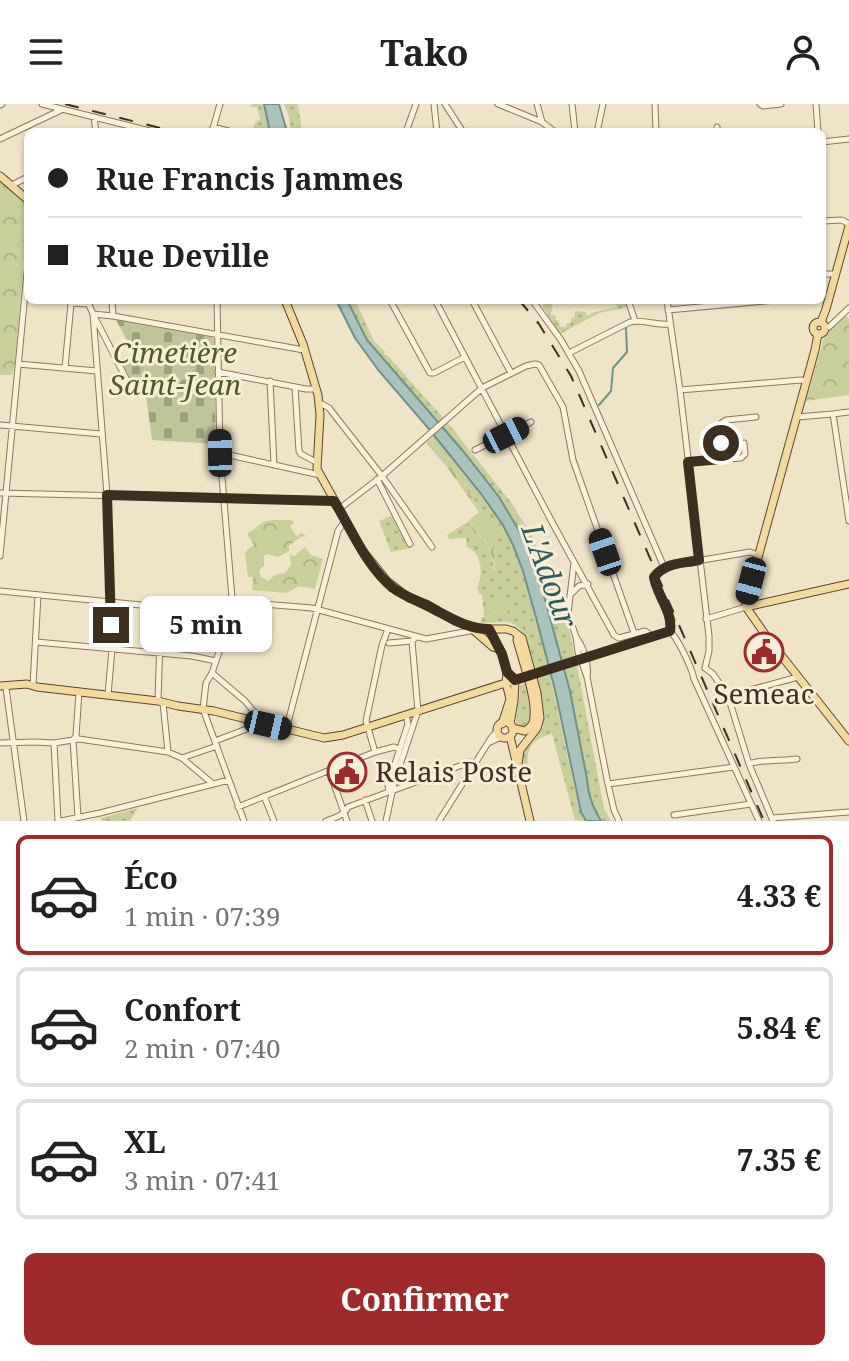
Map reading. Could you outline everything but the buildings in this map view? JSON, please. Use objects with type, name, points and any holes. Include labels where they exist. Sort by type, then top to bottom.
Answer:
[{"type":"main road","points":[[0,176],[24,196]]},
{"type":"main road","points":[[826,296],[849,225]]},
{"type":"main road","points":[[287,304],[305,350],[319,403],[316,462],[320,475],[371,563],[392,587],[474,629],[493,647],[498,647]]},
{"type":"main road","points":[[825,304],[823,325],[815,323],[813,326],[818,334],[746,607],[849,741]]},
{"type":"main road","points":[[746,607],[849,584]]},
{"type":"main road","points":[[474,629],[506,629],[522,638],[540,706],[540,718],[537,728],[520,750],[518,764]]},
{"type":"main road","points":[[489,629],[507,672],[510,699],[506,733],[528,821]]},
{"type":"main road","points":[[498,647],[506,629]]},
{"type":"main road","points":[[506,733],[525,731],[530,728],[534,718],[518,635]]},
{"type":"main road","points":[[507,672],[516,680]]},
{"type":"main road","points":[[2,688],[33,685],[161,702],[324,738],[516,680]]},
{"type":"main road","points":[[516,680],[506,733],[518,764],[528,821]]},
{"type":"main road","points":[[506,733],[527,734],[537,728]]},
{"type":"street","points":[[42,104],[138,128]]},
{"type":"street","points":[[213,128],[220,104]]},
{"type":"street","points":[[407,128],[416,104]]},
{"type":"street","points":[[434,104],[437,128]]},
{"type":"street","points":[[445,104],[460,128]]},
{"type":"street","points":[[498,104],[550,128]]},
{"type":"street","points":[[537,104],[542,122]]},
{"type":"street","points":[[572,104],[575,128]]},
{"type":"street","points":[[598,128],[603,104]]},
{"type":"street","points":[[655,104],[656,128]]},
{"type":"street","points":[[760,104],[781,104]]},
{"type":"street","points":[[816,104],[818,128]]},
{"type":"street","points":[[0,139],[63,109]]},
{"type":"street","points":[[94,117],[95,128]]},
{"type":"street","points":[[826,142],[849,139]]},
{"type":"street","points":[[12,185],[24,179]]},
{"type":"street","points":[[826,221],[842,220],[849,225]]},
{"type":"street","points":[[826,274],[835,274]]},
{"type":"street","points":[[0,556],[3,493],[13,427],[24,303]]},
{"type":"street","points":[[65,368],[71,304]]},
{"type":"street","points":[[89,304],[132,390]]},
{"type":"street","points":[[112,304],[113,316]]},
{"type":"street","points":[[217,304],[220,453],[233,614],[206,683],[203,709],[244,821]]},
{"type":"street","points":[[392,304],[430,373],[465,357]]},
{"type":"street","points":[[437,304],[614,635],[619,638],[645,631],[652,636]]},
{"type":"street","points":[[474,304],[511,373]]},
{"type":"street","points":[[535,304],[569,353],[664,567]]},
{"type":"street","points":[[629,304],[635,321]]},
{"type":"street","points":[[667,304],[706,619],[709,651],[704,668]]},
{"type":"street","points":[[668,310],[733,304]]},
{"type":"street","points":[[823,325],[829,327],[849,308]]},
{"type":"street","points":[[93,314],[305,350]]},
{"type":"street","points":[[93,314],[107,495],[112,649],[108,695]]},
{"type":"street","points":[[569,353],[635,321],[670,324]]},
{"type":"street","points":[[18,364],[97,371]]},
{"type":"street","points":[[339,509],[380,478],[482,388],[526,366],[539,365],[563,407],[573,460],[634,633]]},
{"type":"street","points":[[218,372],[316,389]]},
{"type":"street","points":[[270,381],[274,465]]},
{"type":"street","points":[[680,390],[806,381]]},
{"type":"street","points":[[295,387],[299,451],[316,462]]},
{"type":"street","points":[[319,403],[329,408],[432,547]]},
{"type":"street","points":[[796,417],[849,412]]},
{"type":"street","points":[[833,414],[849,521]]},
{"type":"street","points":[[722,459],[719,427],[722,422],[756,417]]},
{"type":"street","points":[[475,450],[531,422]]},
{"type":"street","points":[[0,425],[101,434]]},
{"type":"street","points":[[688,462],[743,457],[744,443]]},
{"type":"street","points":[[220,453],[320,475]]},
{"type":"street","points":[[380,478],[410,544]]},
{"type":"street","points":[[3,493],[334,501]]},
{"type":"street","points":[[286,730],[338,531],[346,522]]},
{"type":"street","points":[[670,631],[672,620],[654,581],[664,567],[750,552],[758,555]]},
{"type":"street","points":[[574,562],[568,613],[587,677],[608,784],[619,821]]},
{"type":"street","points":[[569,596],[579,586],[588,584]]},
{"type":"street","points":[[0,591],[161,607],[233,602],[279,604],[318,609],[414,639]]},
{"type":"street","points":[[33,685],[38,595]]},
{"type":"street","points":[[161,607],[161,702],[168,752]]},
{"type":"street","points":[[706,619],[746,607]]},
{"type":"street","points":[[452,635],[455,621]]},
{"type":"street","points":[[375,752],[366,721],[388,629]]},
{"type":"street","points":[[389,643],[474,629]]},
{"type":"street","points":[[516,680],[670,631]]},
{"type":"street","points":[[670,631],[677,638],[693,671],[759,821]]},
{"type":"street","points":[[386,821],[391,790],[418,711],[414,639]]},
{"type":"street","points":[[36,642],[192,656],[216,661]]},
{"type":"street","points":[[693,671],[704,668],[713,674],[728,696],[749,764],[773,820],[849,812]]},
{"type":"street","points":[[182,758],[260,723],[261,720],[242,698],[212,673]]},
{"type":"street","points":[[728,696],[798,677]]},
{"type":"street","points":[[2,688],[24,821]]},
{"type":"street","points":[[78,817],[73,740],[76,736],[79,692]]},
{"type":"street","points":[[391,790],[388,785],[408,724],[406,715]]},
{"type":"street","points":[[439,821],[488,744],[506,733]]},
{"type":"street","points":[[0,743],[54,743],[79,739],[168,752],[182,758],[213,784]]},
{"type":"street","points":[[54,743],[60,821],[229,780]]},
{"type":"street","points":[[238,807],[375,752],[394,747],[399,749]]},
{"type":"street","points":[[749,764],[797,759]]},
{"type":"street","points":[[326,821],[345,812],[348,807],[391,790],[470,762],[475,764]]},
{"type":"street","points":[[608,784],[734,767]]},
{"type":"street","points":[[329,770],[347,821]]},
{"type":"street","points":[[264,796],[274,821]]},
{"type":"street","points":[[365,800],[372,821]]},
{"type":"street","points":[[674,815],[751,804]]},
{"type":"street","points":[[96,813],[99,821]]},
{"type":"green space","points":[[252,104],[264,104],[269,128],[253,128],[260,119],[257,107],[251,107]]},
{"type":"green space","points":[[284,104],[298,104],[302,128],[290,127]]},
{"type":"green space","points":[[0,182],[24,200],[24,258],[15,363],[12,375],[0,375]]},
{"type":"green space","points":[[349,304],[357,304],[374,341],[448,423],[510,501],[530,532],[546,568],[560,611],[558,614],[568,625],[575,657],[561,661],[538,575],[518,529],[439,422],[367,340]]},
{"type":"green space","points":[[543,304],[553,304],[551,314],[556,316],[560,327],[566,327],[574,318],[575,311],[590,315],[617,307],[616,304],[627,304],[628,307],[599,313],[560,334]]},
{"type":"green space","points":[[845,315],[849,319],[849,395],[806,401],[825,334]]},
{"type":"green space","name":"Cimetière Saint-Jean","points":[[116,320],[212,337],[216,444],[152,440],[146,396],[136,394],[118,357],[131,360],[133,352]]},
{"type":"green space","points":[[434,436],[470,481],[464,486],[501,546],[500,549],[493,548],[496,571],[488,546],[466,523],[479,512],[426,443]]},
{"type":"green space","points":[[470,481],[512,542],[530,594],[548,666],[535,670],[527,641],[514,624],[481,623],[481,617],[484,617],[482,594],[479,594],[477,587],[481,570],[479,559],[467,547],[466,538],[449,539],[447,535],[466,523],[471,525],[487,545],[496,570],[493,548],[501,546],[464,486]]},
{"type":"green space","points":[[393,515],[411,548],[391,552],[379,521]]},
{"type":"green space","points":[[292,520],[294,523],[290,526],[296,536],[302,533],[306,536],[278,557],[264,556],[264,565],[259,571],[261,577],[268,581],[275,575],[285,573],[291,565],[290,554],[294,556],[305,547],[311,555],[323,559],[315,589],[299,586],[287,593],[252,590],[253,577],[248,577],[245,552],[254,545],[247,534],[265,521]]},
{"type":"green space","points":[[505,597],[508,615],[492,618],[489,600]]},
{"type":"green space","points":[[577,665],[604,809],[611,821],[601,821],[588,791],[564,670]]},
{"type":"green space","points":[[550,674],[573,782],[586,821],[575,820],[552,734],[538,739],[530,748],[529,773],[524,766],[523,753],[543,727],[541,696],[536,678]]},
{"type":"green space","points":[[526,683],[531,720],[523,729],[516,726],[516,721],[520,685]]},
{"type":"green space","points":[[138,808],[130,821],[101,821],[101,818]]},
{"type":"water","points":[[264,104],[279,104],[286,128],[269,128]]},
{"type":"water","points":[[338,304],[349,304],[367,340],[463,451],[499,497],[518,529],[530,553],[544,596],[570,691],[590,796],[601,821],[586,821],[581,812],[537,621],[523,571],[503,525],[355,338]]},
{"type":"waterway","points":[[599,405],[611,391],[613,368],[627,352],[626,328]]},
{"type":"railway","points":[[65,104],[160,128]]},
{"type":"railway","points":[[522,304],[539,324],[571,376],[764,821]]},
{"type":"place","name":"Semeac","points":[[764,652]]},
{"type":"place","name":"Relais Poste","points":[[347,772]]},
{"type":"route","points":[[111,625],[107,495],[334,501],[362,550],[392,587],[462,624],[489,629],[507,672],[515,680],[670,631],[672,620],[654,577],[667,566],[699,560],[688,462],[722,459],[721,443]]},
{"type":"water label","name":"L'Adour","points":[[549,576]]}]
